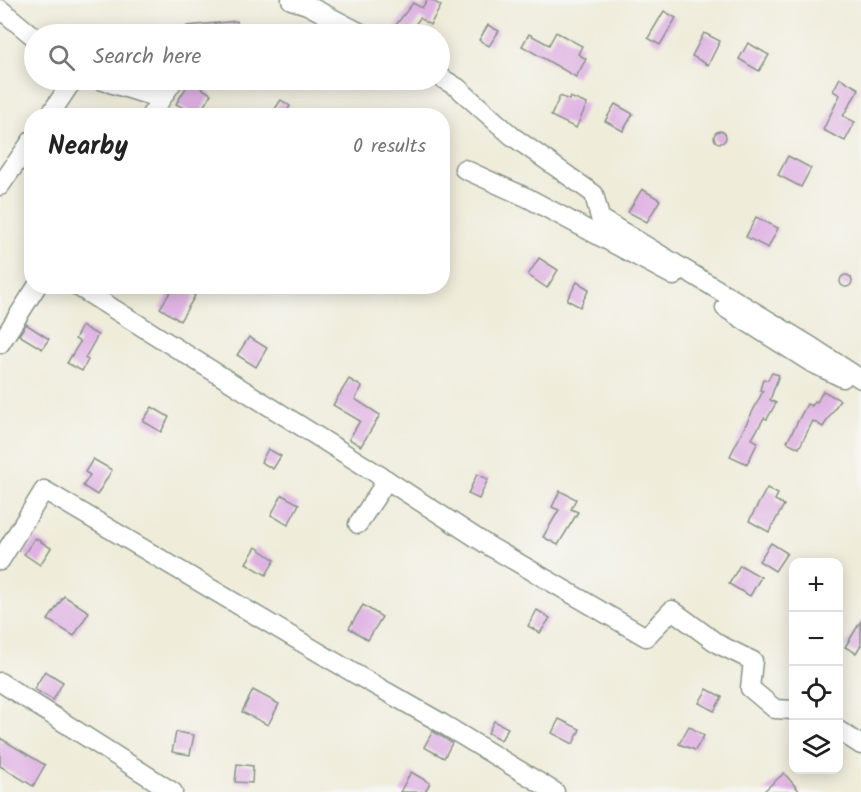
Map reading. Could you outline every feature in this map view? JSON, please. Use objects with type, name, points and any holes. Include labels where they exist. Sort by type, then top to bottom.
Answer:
[{"type":"street","points":[[303,2],[344,24]]},
{"type":"street","points":[[0,9],[24,29]]},
{"type":"street","points":[[450,83],[512,136],[594,194],[600,218],[861,379]]},
{"type":"street","points":[[54,108],[66,90]]},
{"type":"street","points":[[132,90],[161,99]]},
{"type":"street","points":[[155,108],[167,90]]},
{"type":"street","points":[[0,186],[24,152]]},
{"type":"street","points":[[464,169],[528,198],[682,280],[810,362],[861,386]]},
{"type":"street","points":[[0,344],[33,294]]},
{"type":"street","points":[[90,294],[489,546],[646,637],[672,610],[718,644],[753,662],[750,688],[775,709],[789,710]]},
{"type":"street","points":[[358,524],[387,480]]},
{"type":"street","points":[[0,561],[44,490],[555,792]]},
{"type":"street","points":[[0,682],[173,792]]},
{"type":"street","points":[[843,733],[861,745]]},
{"type":"building","points":[[427,0],[432,0],[441,6],[431,24],[420,18],[416,24],[397,24],[413,3],[422,8]]},
{"type":"building","points":[[664,11],[676,18],[660,45],[648,38]]},
{"type":"building","points":[[237,21],[237,24],[207,24]]},
{"type":"building","points":[[488,25],[499,31],[489,46],[479,40]]},
{"type":"building","points":[[556,32],[582,46],[578,54],[586,59],[576,77],[522,46],[529,34],[549,45]]},
{"type":"building","points":[[704,33],[720,41],[708,65],[692,56]]},
{"type":"building","points":[[748,43],[769,55],[759,71],[739,59]]},
{"type":"building","points":[[840,78],[859,89],[843,116],[855,122],[845,141],[823,130],[840,95],[833,91]]},
{"type":"building","points":[[185,90],[205,90],[211,94],[203,108],[183,108],[176,104]]},
{"type":"building","points":[[560,96],[569,100],[570,97],[587,104],[576,128],[551,116]]},
{"type":"building","points":[[281,100],[290,106],[289,108],[276,108]]},
{"type":"building","points":[[615,104],[633,114],[623,131],[605,121]]},
{"type":"building","points":[[722,131],[726,137],[722,143],[718,143],[714,135]]},
{"type":"building","points":[[788,156],[811,168],[801,187],[778,175]]},
{"type":"building","points":[[642,189],[660,200],[647,222],[628,212]]},
{"type":"building","points":[[756,217],[778,228],[768,248],[746,237]]},
{"type":"building","points":[[539,258],[558,270],[547,288],[528,275]]},
{"type":"building","points":[[848,275],[852,281],[848,287],[844,287],[840,279]]},
{"type":"building","points":[[577,282],[589,289],[580,307],[567,300]]},
{"type":"building","points":[[169,294],[195,296],[180,321],[160,308]]},
{"type":"building","points":[[26,324],[49,339],[42,349],[19,335]]},
{"type":"building","points":[[82,326],[98,335],[85,358],[88,360],[82,371],[67,363],[80,342],[75,339]]},
{"type":"building","points":[[249,337],[267,348],[256,367],[237,355]]},
{"type":"building","points":[[772,373],[779,375],[770,400],[776,403],[752,439],[758,442],[747,464],[730,456],[763,391],[760,390],[763,379],[768,380]]},
{"type":"building","points":[[349,379],[362,387],[355,399],[380,415],[361,446],[349,439],[360,421],[333,405]]},
{"type":"building","points":[[823,391],[840,400],[823,427],[813,421],[799,448],[787,442],[807,404],[812,406],[815,401],[817,402]]},
{"type":"building","points":[[152,407],[169,417],[161,432],[143,421]]},
{"type":"building","points":[[268,449],[281,456],[273,469],[261,462]]},
{"type":"building","points":[[93,459],[112,470],[97,495],[83,486],[90,475],[85,472]]},
{"type":"building","points":[[477,474],[488,479],[479,499],[468,494]]},
{"type":"building","points":[[767,488],[778,494],[775,500],[784,505],[769,532],[749,521]]},
{"type":"building","points":[[560,491],[576,499],[571,509],[578,512],[558,545],[543,537],[559,510],[552,507]]},
{"type":"building","points":[[282,495],[299,504],[288,525],[271,515]]},
{"type":"building","points":[[35,538],[51,548],[40,565],[24,554]]},
{"type":"building","points":[[771,543],[787,553],[775,571],[759,561]]},
{"type":"building","points":[[256,547],[275,560],[266,575],[246,563]]},
{"type":"building","points":[[740,565],[761,577],[750,596],[729,584]]},
{"type":"building","points":[[64,596],[89,612],[74,636],[48,620]]},
{"type":"building","points":[[363,605],[382,617],[368,640],[349,628]]},
{"type":"building","points":[[537,610],[550,618],[540,633],[528,626]]},
{"type":"building","points":[[861,621],[861,645],[856,653],[845,647]]},
{"type":"building","points":[[45,671],[63,682],[53,700],[34,689]]},
{"type":"building","points":[[707,689],[722,697],[714,711],[699,703]]},
{"type":"building","points":[[253,690],[279,704],[268,725],[242,712]]},
{"type":"building","points":[[559,719],[580,729],[573,744],[552,733]]},
{"type":"building","points":[[494,721],[508,728],[501,740],[488,733]]},
{"type":"building","points":[[689,726],[704,736],[695,750],[679,744]]},
{"type":"building","points":[[433,731],[452,743],[444,758],[424,747]]},
{"type":"building","points":[[176,732],[194,735],[190,755],[172,752]]},
{"type":"building","points":[[0,738],[45,765],[33,786],[0,766]]},
{"type":"building","points":[[237,764],[253,766],[252,783],[235,782]]},
{"type":"building","points":[[411,772],[430,783],[425,792],[400,792]]},
{"type":"building","points":[[784,773],[800,792],[763,792]]}]
